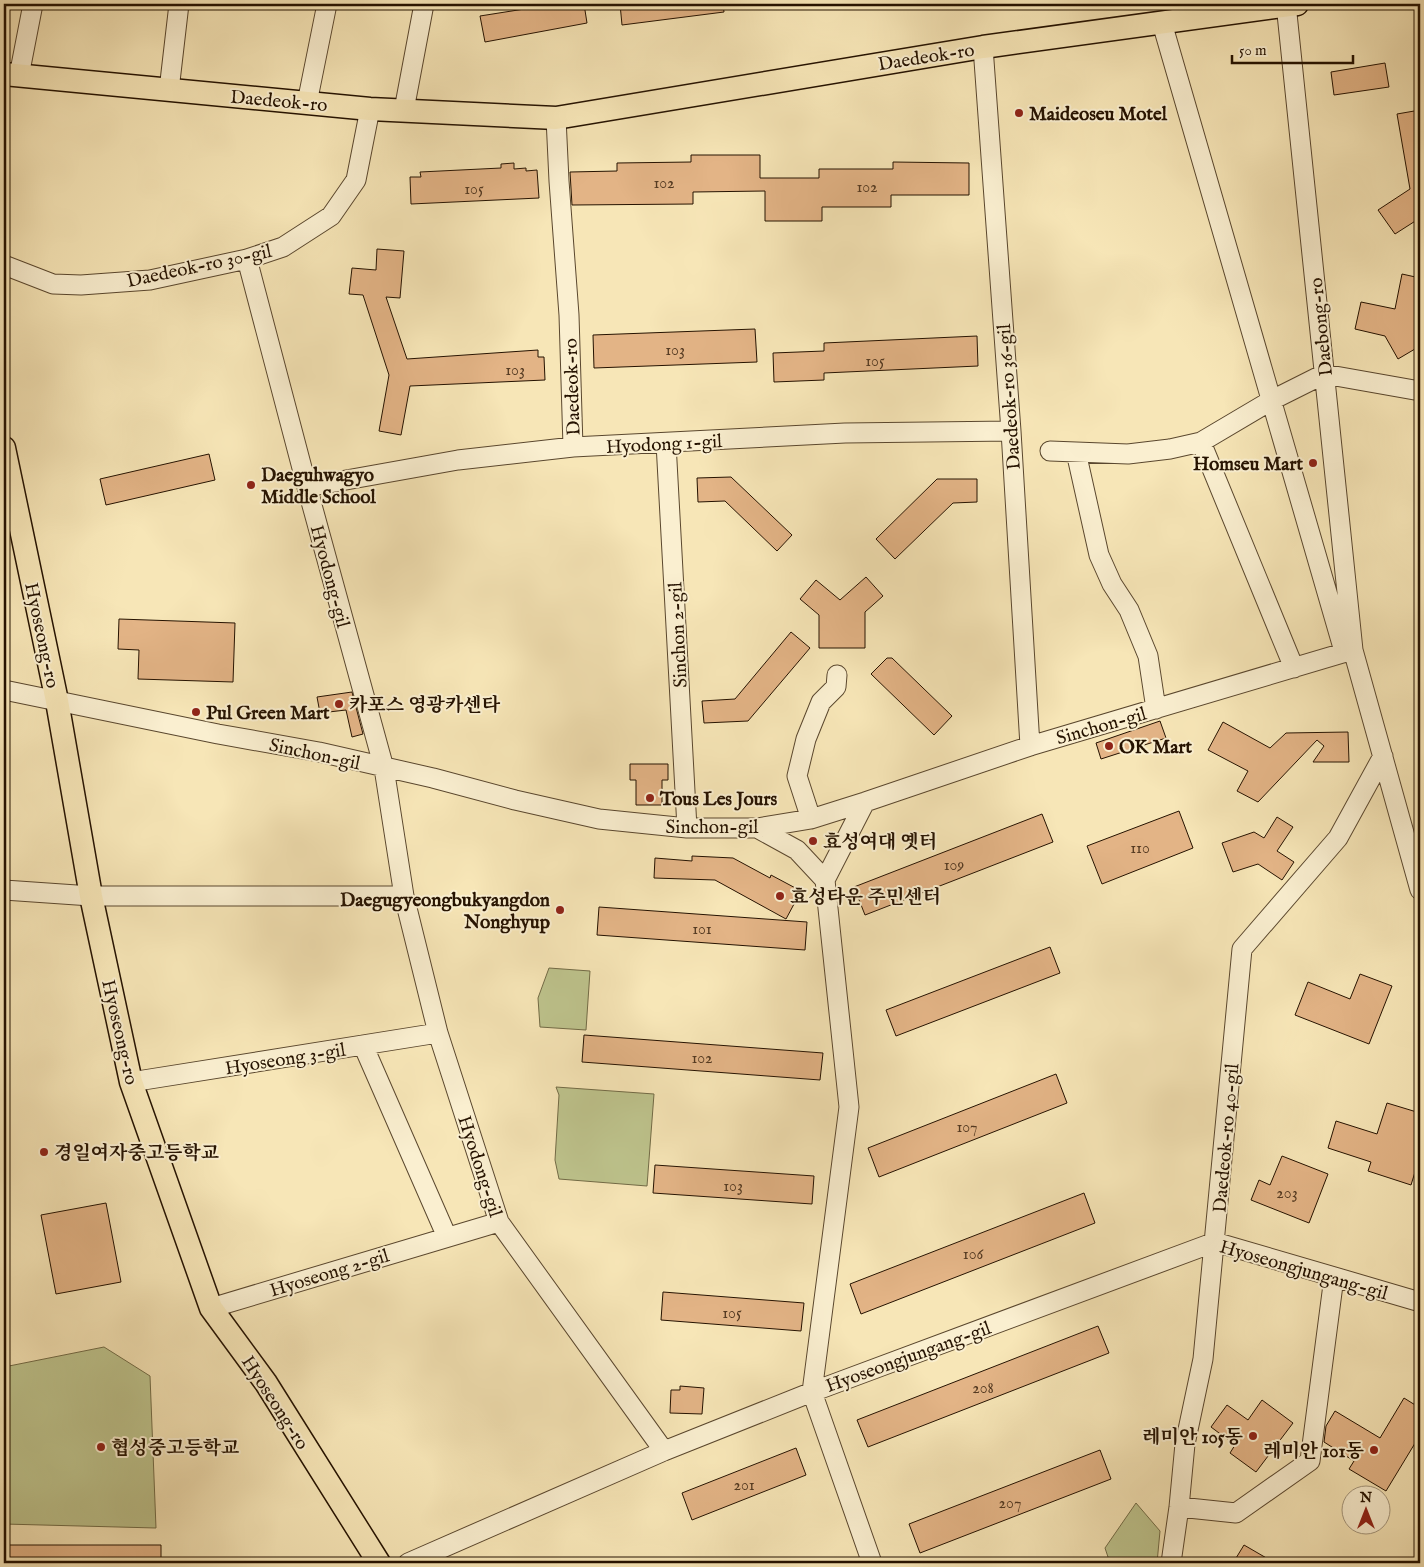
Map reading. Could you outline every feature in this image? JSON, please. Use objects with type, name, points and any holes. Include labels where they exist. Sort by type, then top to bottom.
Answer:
[{"type":"main road","name":"Daedeok-ro","points":[[12,75],[370,109],[556,118],[983,47],[1290,4]]},
{"type":"main road","name":"Hyoseong-ro","points":[[4,448],[57,701],[91,896],[131,1082],[211,1308],[266,1383],[379,1563]]},
{"type":"street","points":[[12,75],[33,4]]},
{"type":"street","points":[[169,90],[179,4]]},
{"type":"street","points":[[307,103],[327,4]]},
{"type":"street","points":[[404,110],[424,4]]},
{"type":"street","name":"Daebong-ro","points":[[1290,4],[1349,652]]},
{"type":"street","points":[[1162,23],[1272,400],[1349,652],[1383,756],[1420,890]]},
{"type":"street","name":"Daedeok-ro 36-gil","points":[[983,47],[1011,432],[1030,746]]},
{"type":"street","name":"Daedeok-ro 30-gil","points":[[4,265],[52,284],[81,286],[150,280],[247,259],[283,247],[331,216],[356,180],[370,109]]},
{"type":"street","name":"Daedeok-ro","points":[[556,118],[569,315],[573,447]]},
{"type":"street","name":"Hyodong-gil","points":[[247,259],[384,768],[404,896],[438,1034],[499,1222],[664,1451]]},
{"type":"street","points":[[1050,451],[1128,454],[1170,449],[1201,442],[1272,400],[1324,374],[1420,391]]},
{"type":"street","name":"Hyodong 1-gil","points":[[307,487],[458,460],[573,447],[845,432],[1011,432]]},
{"type":"street","points":[[1201,442],[1294,668]]},
{"type":"street","name":"Sinchon 2-gil","points":[[666,443],[687,828]]},
{"type":"street","points":[[1076,452],[1099,556],[1112,584],[1129,610],[1148,656],[1156,709]]},
{"type":"street","name":"Sinchon-gil","points":[[4,690],[208,732],[319,752],[599,819],[687,828],[757,828],[811,819],[1030,746],[1349,652]]},
{"type":"street","points":[[811,819],[797,776],[806,738],[821,702],[836,687],[837,675]]},
{"type":"street","name":"Daedeok-ro 40-gil","points":[[1171,1563],[1185,1444],[1203,1359],[1242,950],[1338,838],[1383,756]]},
{"type":"street","points":[[865,802],[825,880],[849,1107],[812,1392],[872,1563]]},
{"type":"street","points":[[811,819],[838,829],[843,845]]},
{"type":"street","points":[[797,850],[796,836],[801,826],[811,819]]},
{"type":"street","points":[[757,828],[797,850],[825,880]]},
{"type":"street","points":[[4,890],[91,896],[404,896]]},
{"type":"street","name":"Hyoseong 3-gil","points":[[131,1082],[438,1034]]},
{"type":"street","points":[[363,1045],[448,1237]]},
{"type":"street","name":"Hyoseong 2-gil","points":[[211,1308],[499,1222]]},
{"type":"street","name":"Hyoseongjungang-gil","points":[[408,1563],[664,1451],[812,1392],[1215,1242],[1420,1302]]},
{"type":"street","points":[[1179,1507],[1236,1513],[1310,1461],[1334,1278]]},
{"type":"green space","points":[[4,518],[13,519],[4,562]]},
{"type":"green space","points":[[549,968],[590,971],[586,1030],[540,1027],[538,998]]},
{"type":"green space","points":[[556,1087],[654,1094],[647,1186],[559,1179],[555,1160],[559,1095]]},
{"type":"green space","points":[[104,1347],[150,1376],[156,1528],[4,1524],[4,1367]]},
{"type":"green space","points":[[1136,1503],[1160,1531],[1157,1563],[1110,1563],[1105,1548]]},
{"type":"building","points":[[556,4],[584,4],[587,23],[485,42],[480,16]]},
{"type":"building","points":[[620,4],[723,4],[724,12],[622,25]]},
{"type":"building","points":[[1385,63],[1389,87],[1334,95],[1331,72]]},
{"type":"building","points":[[1420,110],[1420,218],[1395,234],[1378,210],[1410,189],[1397,114]]},
{"type":"building","points":[[691,155],[760,155],[760,178],[819,178],[819,169],[893,169],[893,162],[969,163],[969,195],[891,195],[891,207],[822,207],[822,221],[765,221],[765,191],[693,192],[693,204],[572,205],[570,172],[617,171],[617,163],[691,162]]},
{"type":"building","points":[[514,163],[514,169],[526,168],[526,171],[537,170],[539,198],[411,204],[410,177],[421,177],[420,172],[501,168],[501,164]]},
{"type":"building","points":[[377,249],[404,251],[400,298],[386,297],[407,359],[538,350],[538,357],[544,357],[545,380],[410,386],[401,435],[379,431],[389,375],[363,295],[349,294],[352,268],[376,270]]},
{"type":"building","points":[[1402,274],[1420,278],[1420,346],[1398,359],[1385,336],[1355,329],[1361,302],[1395,309]]},
{"type":"building","points":[[755,329],[757,362],[594,368],[593,335]]},
{"type":"building","points":[[977,336],[978,366],[824,373],[824,380],[774,382],[773,353],[824,351],[824,343]]},
{"type":"building","points":[[209,454],[215,480],[106,505],[100,479]]},
{"type":"building","points":[[731,477],[792,535],[777,551],[725,501],[698,502],[697,478]]},
{"type":"building","points":[[937,479],[977,479],[977,502],[953,503],[895,559],[876,539]]},
{"type":"building","points":[[866,577],[883,596],[865,612],[865,648],[819,648],[819,615],[800,599],[816,580],[840,600]]},
{"type":"building","points":[[119,619],[235,623],[233,682],[138,679],[139,650],[118,649]]},
{"type":"building","points":[[791,632],[810,648],[748,721],[704,723],[702,701],[735,699]]},
{"type":"building","points":[[887,658],[892,658],[952,716],[934,735],[871,674]]},
{"type":"building","points":[[352,692],[363,734],[352,737],[346,710],[320,713],[317,697]]},
{"type":"building","points":[[1160,721],[1166,738],[1101,759],[1096,743]]},
{"type":"building","points":[[1223,722],[1270,748],[1286,733],[1348,732],[1349,762],[1313,762],[1324,746],[1317,740],[1258,802],[1237,791],[1248,771],[1208,750]]},
{"type":"building","points":[[630,764],[668,764],[668,780],[662,780],[662,805],[636,805],[636,780],[630,780]]},
{"type":"building","points":[[1179,811],[1193,848],[1102,884],[1087,846]]},
{"type":"building","points":[[1042,814],[1053,842],[865,915],[854,887]]},
{"type":"building","points":[[1277,817],[1293,827],[1277,851],[1294,862],[1282,880],[1258,864],[1233,872],[1222,843],[1254,832],[1264,838]]},
{"type":"building","points":[[692,856],[733,858],[770,878],[771,875],[801,891],[786,919],[715,880],[654,878],[655,858],[692,861]]},
{"type":"building","points":[[599,907],[807,922],[805,950],[597,935]]},
{"type":"building","points":[[1050,947],[1060,973],[896,1036],[886,1010]]},
{"type":"building","points":[[1360,974],[1392,986],[1369,1044],[1295,1015],[1308,982],[1350,999]]},
{"type":"building","points":[[584,1035],[823,1053],[820,1080],[582,1062]]},
{"type":"building","points":[[1056,1074],[1067,1103],[879,1177],[868,1148]]},
{"type":"building","points":[[1387,1103],[1420,1113],[1420,1156],[1411,1185],[1368,1171],[1371,1162],[1328,1148],[1336,1121],[1377,1134]]},
{"type":"building","points":[[1282,1156],[1328,1174],[1309,1223],[1251,1200],[1259,1180],[1270,1185]]},
{"type":"building","points":[[655,1165],[814,1176],[812,1204],[653,1193]]},
{"type":"building","points":[[1084,1193],[1095,1223],[861,1314],[850,1284]]},
{"type":"building","points":[[106,1203],[121,1282],[56,1294],[41,1215]]},
{"type":"building","points":[[663,1292],[804,1303],[801,1331],[661,1320]]},
{"type":"building","points":[[1098,1326],[1109,1353],[868,1447],[857,1420]]},
{"type":"building","points":[[680,1386],[704,1388],[702,1414],[670,1413],[671,1390],[680,1390]]},
{"type":"building","name":"레미안 101동","points":[[1404,1398],[1420,1408],[1420,1435],[1390,1484],[1374,1484],[1349,1469],[1354,1461],[1324,1442],[1326,1426],[1335,1411],[1380,1438]]},
{"type":"building","name":"레미안 105동","points":[[1262,1400],[1293,1423],[1256,1472],[1230,1453],[1235,1445],[1211,1427],[1227,1405],[1248,1420]]},
{"type":"building","points":[[796,1448],[806,1475],[692,1520],[682,1493]]},
{"type":"building","points":[[1100,1450],[1111,1479],[920,1553],[909,1524]]},
{"type":"building","points":[[4,1545],[161,1545],[161,1563],[4,1563]]},
{"type":"building","points":[[1244,1545],[1275,1563],[1233,1563]]},
{"type":"place","name":"Maideoseu Motel","points":[[1019,113]]},
{"type":"place","name":"Homseu Mart","points":[[1313,463]]},
{"type":"place","name":"Daeguhwagyo Middle School","points":[[251,485]]},
{"type":"place","name":"카포스 영광카센타","points":[[339,704]]},
{"type":"place","name":"Pul Green Mart","points":[[196,712]]},
{"type":"place","name":"OK Mart","points":[[1109,746]]},
{"type":"place","name":"Tous Les Jours","points":[[650,798]]},
{"type":"place","name":"효성여대 옛터","points":[[813,841]]},
{"type":"place","name":"효성타운 주민센터","points":[[780,896]]},
{"type":"place","name":"Daegugyeongbukyangdon Nonghyup","points":[[560,910]]},
{"type":"place","name":"경일여자중고등학교","points":[[44,1152]]},
{"type":"place","name":"레미안 105동","points":[[1253,1436]]},
{"type":"place","name":"협성중고등학교","points":[[101,1447]]},
{"type":"place","name":"레미안 101동","points":[[1374,1450]]}]
